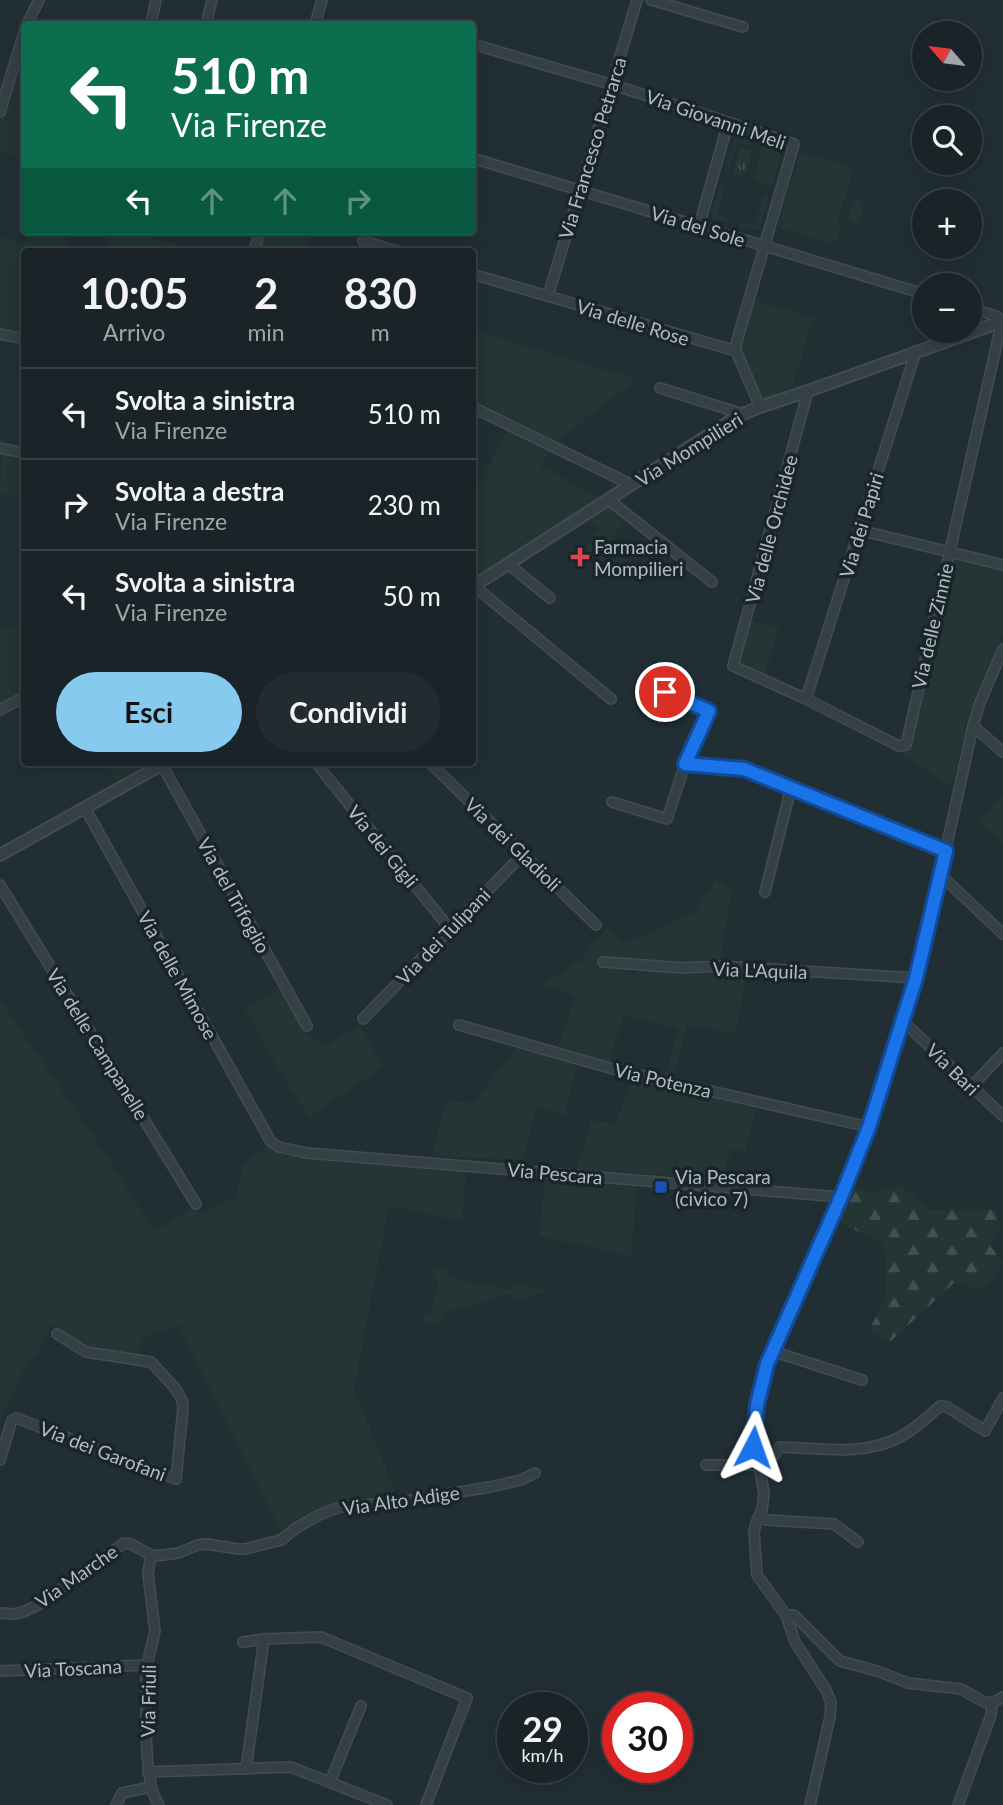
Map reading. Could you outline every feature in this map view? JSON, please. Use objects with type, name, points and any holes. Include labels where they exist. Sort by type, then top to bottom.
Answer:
[{"type":"street","points":[[28,21],[39,0]]},
{"type":"street","points":[[152,21],[156,0]]},
{"type":"street","points":[[207,21],[212,0]]},
{"type":"street","points":[[316,21],[322,0]]},
{"type":"street","name":"Via Francesco Petrarca","points":[[548,296],[637,0]]},
{"type":"street","points":[[651,0],[743,27]]},
{"type":"street","points":[[0,112],[21,42]]},
{"type":"street","name":"Via Giovanni Meli","points":[[476,45],[612,85],[794,144],[736,351]]},
{"type":"street","points":[[699,226],[728,123]]},
{"type":"street","name":"Via del Sole","points":[[476,159],[912,290]]},
{"type":"street","points":[[365,235],[363,241],[387,248]]},
{"type":"street","name":"Via delle Rose","points":[[476,275],[736,351]]},
{"type":"street","points":[[982,312],[1003,321]]},
{"type":"street","name":"Via Mompilieri","points":[[476,582],[743,414],[1003,321]]},
{"type":"street","name":"Via delle Zinnie","points":[[733,666],[806,699],[899,747],[906,745],[1003,321]]},
{"type":"street","points":[[0,334],[21,338]]},
{"type":"street","points":[[736,351],[760,407]]},
{"type":"street","name":"Via dei Papiri","points":[[806,699],[916,351]]},
{"type":"street","points":[[660,388],[743,414]]},
{"type":"street","name":"Via delle Orchidee","points":[[733,666],[808,391]]},
{"type":"street","points":[[476,409],[632,485]]},
{"type":"street","points":[[0,448],[21,452]]},
{"type":"street","points":[[609,500],[712,582]]},
{"type":"street","points":[[859,530],[1003,565]]},
{"type":"street","points":[[509,564],[550,598]]},
{"type":"street","points":[[476,584],[611,699]]},
{"type":"street","points":[[810,1805],[831,1702],[795,1642],[786,1615],[757,1575],[754,1533],[764,1494],[753,1447],[757,1405],[772,1351],[841,1197],[869,1127],[916,978],[973,726],[983,694],[1003,649]]},
{"type":"street","points":[[612,802],[667,819],[685,764],[709,711],[665,692]]},
{"type":"street","points":[[0,710],[21,699]]},
{"type":"street","points":[[973,726],[1003,752]]},
{"type":"street","points":[[685,764],[744,769],[946,851]]},
{"type":"street","points":[[0,855],[159,766]]},
{"type":"street","name":"Via del Trifoglio","points":[[164,766],[307,1026]]},
{"type":"street","name":"Via dei Gigli","points":[[318,766],[450,929]]},
{"type":"street","name":"Via dei Gladioli","points":[[433,766],[596,925]]},
{"type":"street","points":[[765,892],[791,788]]},
{"type":"street","name":"Via delle Mimose","points":[[85,808],[271,1142]]},
{"type":"street","name":"Via dei Tulipani","points":[[363,1019],[523,854]]},
{"type":"street","points":[[940,876],[1003,934]]},
{"type":"street","name":"Via delle Campanelle","points":[[0,885],[196,1204]]},
{"type":"street","name":"Via L'Aquila","points":[[604,962],[916,978]]},
{"type":"street","name":"Via Bari","points":[[902,1022],[1003,1116]]},
{"type":"street","name":"Via Potenza","points":[[459,1025],[613,1069],[869,1127]]},
{"type":"street","points":[[971,1087],[1003,1053]]},
{"type":"street","name":"Via Pescara","points":[[271,1142],[279,1147],[307,1153],[841,1197]]},
{"type":"street","name":"Via dei Garofani","points":[[0,1460],[12,1420],[16,1418],[176,1479],[184,1408],[175,1388],[151,1362],[86,1352],[57,1334]]},
{"type":"street","points":[[772,1351],[862,1380]]},
{"type":"street","points":[[706,1465],[767,1465],[780,1447],[856,1450],[875,1447],[897,1439],[940,1406],[947,1407],[985,1431],[1003,1398]]},
{"type":"street","name":"Via Alto Adige","points":[[151,1555],[178,1553],[207,1544],[245,1549],[281,1540],[308,1521],[340,1507],[400,1502],[490,1487],[521,1480],[535,1473]]},
{"type":"street","points":[[758,1518],[834,1524],[858,1542]]},
{"type":"street","name":"Via Marche","points":[[0,1613],[23,1612],[40,1604],[124,1543],[151,1555]]},
{"type":"street","name":"Via Friuli","points":[[151,1555],[148,1574],[155,1631],[147,1665],[148,1772],[155,1800],[159,1805]]},
{"type":"street","points":[[786,1615],[794,1615],[840,1661],[908,1683],[961,1689],[984,1702],[992,1703],[1003,1697]]},
{"type":"street","points":[[243,1642],[321,1637],[467,1698],[426,1805]]},
{"type":"street","points":[[246,1769],[264,1639]]},
{"type":"street","name":"Via Toscana","points":[[0,1671],[147,1665]]},
{"type":"street","points":[[958,1805],[991,1715],[992,1703]]},
{"type":"street","points":[[330,1782],[360,1706]]},
{"type":"street","points":[[148,1772],[291,1767],[387,1805]]},
{"type":"street","points":[[116,1805],[122,1793],[152,1787]]},
{"type":"green space","points":[[14,78],[21,81],[21,157],[0,150],[0,124]]},
{"type":"green space","points":[[737,137],[753,142],[752,146],[737,142],[729,172],[725,171],[734,139]]},
{"type":"green space","points":[[763,145],[782,151],[772,186],[753,180]]},
{"type":"green space","points":[[740,147],[752,150],[744,177],[732,174]]},
{"type":"green space","points":[[800,152],[854,168],[837,223],[842,225],[837,242],[831,240],[829,244],[777,227]]},
{"type":"green space","points":[[721,182],[726,183],[717,214],[730,219],[729,223],[711,215]]},
{"type":"green space","points":[[764,194],[769,195],[760,229],[740,226],[741,221],[755,225]]},
{"type":"green space","points":[[854,199],[864,202],[858,224],[848,221]]},
{"type":"green space","points":[[28,235],[68,235],[65,248],[21,248],[21,333],[0,329],[0,237],[25,244]]},
{"type":"green space","points":[[108,235],[139,235],[178,245],[177,248],[105,248]]},
{"type":"green space","points":[[264,235],[310,235],[306,248],[260,248]]},
{"type":"green space","points":[[754,300],[813,318],[791,392],[767,401],[749,374],[743,359],[741,343]]},
{"type":"green space","points":[[476,331],[636,379],[555,443],[476,404]]},
{"type":"green space","points":[[508,428],[550,448],[541,467],[602,498],[487,573],[476,571],[476,491]]},
{"type":"green space","points":[[2,452],[21,455],[21,498],[0,494]]},
{"type":"green space","points":[[609,504],[628,519],[612,537],[632,554],[616,574],[585,548],[600,529],[588,518]]},
{"type":"green space","points":[[960,558],[1003,568],[1003,633],[969,713],[952,786],[899,753],[908,751],[952,563]]},
{"type":"green space","points":[[750,620],[779,628],[764,677],[738,663]]},
{"type":"green space","points":[[21,626],[21,693],[0,705],[0,629]]},
{"type":"green space","points":[[109,766],[145,766],[117,781]]},
{"type":"green space","points":[[1003,795],[1003,844],[979,821]]},
{"type":"green space","points":[[716,880],[732,891],[720,960],[680,964],[600,957],[598,966],[624,967],[627,974],[634,975],[637,967],[748,973],[735,1033],[687,1025],[673,1080],[664,1078],[678,1029],[623,1014],[610,1063],[558,1046],[576,995],[543,985],[580,961],[607,928],[623,944],[694,913]]},
{"type":"green space","points":[[280,989],[308,1033],[325,1047],[360,1025],[382,1067],[309,1117],[244,1007]]},
{"type":"green space","points":[[0,1000],[98,1143],[154,1231],[194,1207],[202,1216],[219,1203],[236,1198],[242,1167],[266,1147],[311,1158],[466,1170],[462,1221],[389,1206],[354,1389],[394,1488],[395,1501],[331,1506],[296,1524],[283,1535],[179,1325],[142,1338],[138,1353],[93,1350],[52,1325],[39,1351],[29,1359],[0,1425]]},
{"type":"green space","points":[[518,1047],[577,1065],[565,1116],[536,1106],[523,1160],[432,1156],[446,1101],[473,1103]]},
{"type":"green space","points":[[632,1078],[757,1107],[745,1152],[731,1149],[723,1179],[577,1169],[591,1121],[616,1123]]},
{"type":"green space","points":[[545,1176],[637,1184],[631,1256],[539,1236]]},
{"type":"green space","points":[[901,1185],[927,1210],[995,1209],[1000,1228],[990,1246],[1003,1260],[1003,1264],[981,1290],[955,1282],[891,1341],[869,1330],[886,1298],[883,1244],[839,1222],[854,1187],[874,1194]]},
{"type":"green space","points":[[433,1269],[445,1270],[447,1277],[513,1290],[518,1285],[545,1290],[513,1301],[509,1294],[444,1313],[442,1320],[423,1325],[424,1314],[431,1313],[438,1280],[432,1277]]},
{"type":"place","name":"Farmacia Mompilieri","points":[[580,557]]},
{"type":"place","name":"Via Pescara (civico 7)","points":[[661,1187]]},
{"type":"route","points":[[665,692],[709,711],[685,764],[744,769],[946,851],[922,957],[861,1151],[767,1364],[757,1405],[753,1447]]}]
